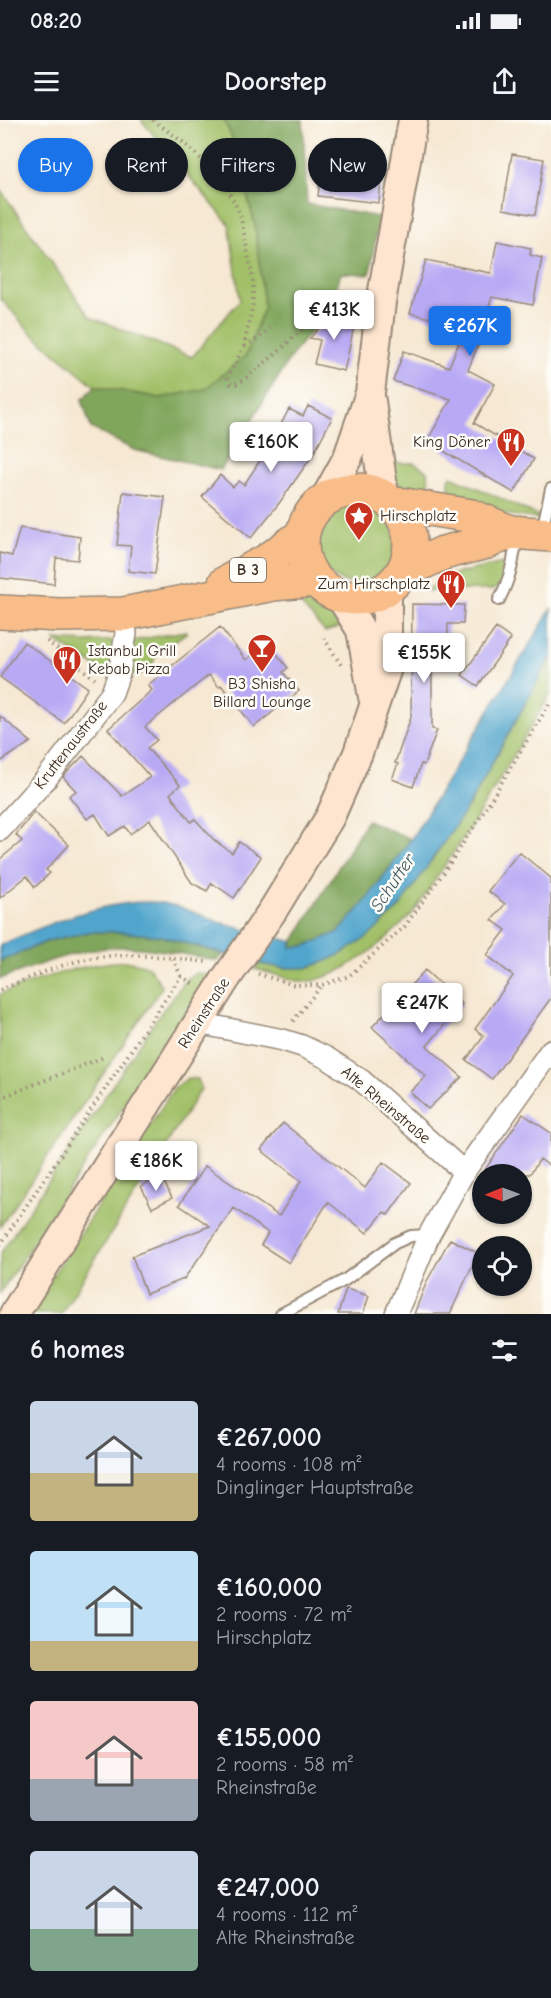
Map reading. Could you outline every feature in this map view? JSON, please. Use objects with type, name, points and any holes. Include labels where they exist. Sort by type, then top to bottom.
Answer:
[{"type":"main road","points":[[325,499],[348,457],[370,393],[381,302],[413,120]]},
{"type":"main road","points":[[370,393],[389,500],[405,518],[410,536],[410,554],[395,580]]},
{"type":"main road","points":[[325,499],[339,492],[354,489],[370,490],[389,500],[472,516],[534,533]]},
{"type":"main road","name":"B 3","points":[[191,600],[268,560],[302,535],[310,514],[325,499]]},
{"type":"main road","name":"B 3","points":[[0,612],[60,615],[124,614],[273,584],[328,588],[358,598],[374,596],[395,580],[443,553],[534,533]]},
{"type":"main road","points":[[302,535],[302,551],[306,566],[328,588]]},
{"type":"main road","name":"Rheinstraße","points":[[14,1314],[330,817],[358,753],[387,668],[395,580]]},
{"type":"main road","name":"Rheinstraße","points":[[328,588],[361,630],[374,702]]},
{"type":"street","name":"Kruttenaustraße","points":[[0,830],[46,779],[112,693],[119,673],[126,634],[124,614]]},
{"type":"street","name":"Alte Rheinstraße","points":[[198,1023],[283,1040],[327,1058],[361,1080],[464,1172]]},
{"type":"street","points":[[396,1314],[429,1235],[464,1172],[551,1050]]},
{"type":"lane","points":[[499,600],[507,584],[515,555],[534,533],[551,489]]},
{"type":"lane","points":[[281,1314],[345,1280],[395,1243],[411,1236],[429,1235]]},
{"type":"path","points":[[153,120],[184,143],[223,180],[240,214],[253,279],[253,304],[244,346],[228,378],[231,384],[242,381],[276,354],[326,306],[346,301]]},
{"type":"path","points":[[244,346],[259,338],[270,328]]},
{"type":"path","points":[[46,641],[112,693]]},
{"type":"path","points":[[283,1040],[290,1024],[322,986],[349,976],[405,926],[483,813],[551,701]]},
{"type":"path","points":[[0,990],[50,970],[87,959],[116,956],[172,958],[181,976],[0,1245]]},
{"type":"path","points":[[0,1098],[104,1057]]},
{"type":"green space","points":[[141,120],[224,120],[232,138],[200,138],[200,190],[188,176],[188,138],[156,138]]},
{"type":"green space","points":[[224,120],[303,120],[307,204],[379,217],[370,274],[341,273],[330,309],[294,352],[221,470],[134,450],[91,428],[82,400],[95,386],[160,398],[205,389],[246,355],[264,307],[255,225],[246,192],[296,192],[296,138],[232,138]]},
{"type":"green space","points":[[0,189],[90,317],[192,357],[240,300],[229,224],[202,192],[246,192],[255,225],[264,307],[246,355],[206,389],[160,398],[95,386],[31,333],[0,298]]},
{"type":"green space","points":[[388,463],[414,463],[427,471],[433,502],[399,485]]},
{"type":"green space","points":[[451,476],[539,516],[539,519],[448,506]]},
{"type":"green space","points":[[355,503],[370,506],[383,515],[392,528],[395,543],[392,558],[383,571],[370,580],[355,583],[340,580],[327,571],[318,558],[315,543],[318,528],[327,515],[340,506]]},
{"type":"green space","points":[[503,563],[501,583],[492,590],[426,591],[450,575]]},
{"type":"green space","points":[[290,593],[309,594],[324,600],[337,609],[348,625],[325,632]]},
{"type":"green space","points":[[186,631],[156,654],[152,666],[144,673],[126,675],[132,641]]},
{"type":"green space","points":[[54,640],[85,642],[119,640],[109,675]]},
{"type":"green space","points":[[551,657],[551,693],[475,820],[413,913],[363,957],[336,973],[313,981],[298,981],[255,969],[259,964],[286,968],[469,805]]},
{"type":"green space","points":[[367,820],[411,839],[363,904],[339,932],[305,946],[290,947]]},
{"type":"green space","points":[[88,932],[161,936],[224,954],[217,961],[144,948],[105,948],[59,958],[0,979],[0,961],[48,941]]},
{"type":"green space","points":[[125,961],[148,967],[162,987],[0,1227],[0,994],[61,973],[93,965]]},
{"type":"green space","points":[[196,973],[210,975],[0,1293],[0,1254],[160,1014],[187,978]]},
{"type":"green space","points":[[188,1078],[198,1079],[201,1089],[61,1314],[28,1314],[174,1088]]},
{"type":"water","name":"Schutter","points":[[551,609],[551,657],[469,805],[399,908],[369,936],[345,952],[306,968],[286,968],[259,964],[161,936],[88,932],[48,941],[0,961],[0,945],[71,916],[127,903],[156,902],[177,906],[226,924],[293,942],[291,947],[305,946],[339,932],[363,904],[411,839]]},
{"type":"building","points":[[512,154],[544,159],[535,215],[503,209]]},
{"type":"building","points":[[318,192],[380,192],[379,203],[318,196]]},
{"type":"building","points":[[497,241],[531,248],[530,255],[542,258],[533,305],[492,297],[480,334],[482,335],[468,370],[495,384],[474,423],[534,459],[514,493],[427,441],[451,399],[393,381],[404,351],[449,367],[465,327],[410,313],[426,260],[491,273]]},
{"type":"building","points":[[333,313],[356,318],[344,371],[314,364],[320,340],[310,338]]},
{"type":"building","points":[[308,406],[332,418],[312,456],[251,538],[202,497],[220,475],[233,487],[239,481],[244,485],[278,433],[289,409],[303,416]]},
{"type":"building","points":[[123,492],[165,497],[155,574],[128,571],[131,546],[117,545]]},
{"type":"building","points":[[20,528],[80,537],[78,560],[56,558],[54,584],[0,578],[0,553],[12,556]]},
{"type":"building","points":[[412,604],[464,605],[463,624],[448,624],[447,664],[432,653],[432,729],[437,730],[413,787],[392,779],[398,764],[395,763],[411,717]]},
{"type":"building","points":[[220,627],[246,660],[268,643],[288,668],[283,672],[299,691],[254,727],[221,685],[219,687],[209,675],[145,727],[157,740],[147,748],[180,785],[170,794],[191,822],[195,819],[214,840],[232,853],[239,842],[261,857],[234,898],[212,883],[207,891],[192,883],[150,820],[130,834],[125,826],[109,836],[95,814],[87,819],[69,796],[76,791],[63,777],[83,756],[122,796],[150,777],[108,729],[152,690],[148,685]]},
{"type":"building","points":[[496,628],[511,639],[478,686],[462,675]]},
{"type":"building","points":[[24,642],[88,688],[64,723],[0,677]]},
{"type":"building","points":[[0,716],[31,742],[0,762]]},
{"type":"building","points":[[34,812],[69,845],[46,870],[50,873],[35,887],[27,876],[0,898],[0,859],[22,841],[16,835]]},
{"type":"building","points":[[519,852],[551,878],[551,998],[492,1079],[466,1060],[484,1036],[475,1029],[513,976],[487,955],[506,930],[492,920],[505,904],[488,891]]},
{"type":"building","points":[[425,970],[462,1004],[427,1046],[462,1077],[428,1109],[410,1092],[426,1076],[372,1027]]},
{"type":"building","points":[[523,1114],[551,1133],[551,1167],[540,1159],[532,1171],[532,1164],[489,1164]]},
{"type":"building","points":[[283,1123],[365,1188],[383,1162],[411,1183],[388,1215],[384,1212],[367,1233],[328,1202],[289,1263],[261,1245],[268,1233],[234,1208],[184,1279],[146,1294],[132,1256],[210,1226],[179,1205],[205,1166],[279,1216],[301,1181],[261,1150]]},
{"type":"building","points":[[161,1176],[172,1198],[152,1208],[141,1186]]},
{"type":"building","points":[[450,1239],[472,1250],[472,1266],[450,1314],[414,1314],[427,1281]]},
{"type":"building","points":[[346,1289],[369,1296],[363,1314],[338,1314]]},
{"type":"place","name":"King Döner","points":[[511,468]]},
{"type":"place","name":"Hirschplatz","points":[[359,542]]},
{"type":"place","name":"Zum Hirschplatz","points":[[451,610]]},
{"type":"place","name":"B3 Shisha Billard Lounge","points":[[262,674]]},
{"type":"place","name":"Istanbul Grill Kebab Pizza","points":[[67,686]]}]
